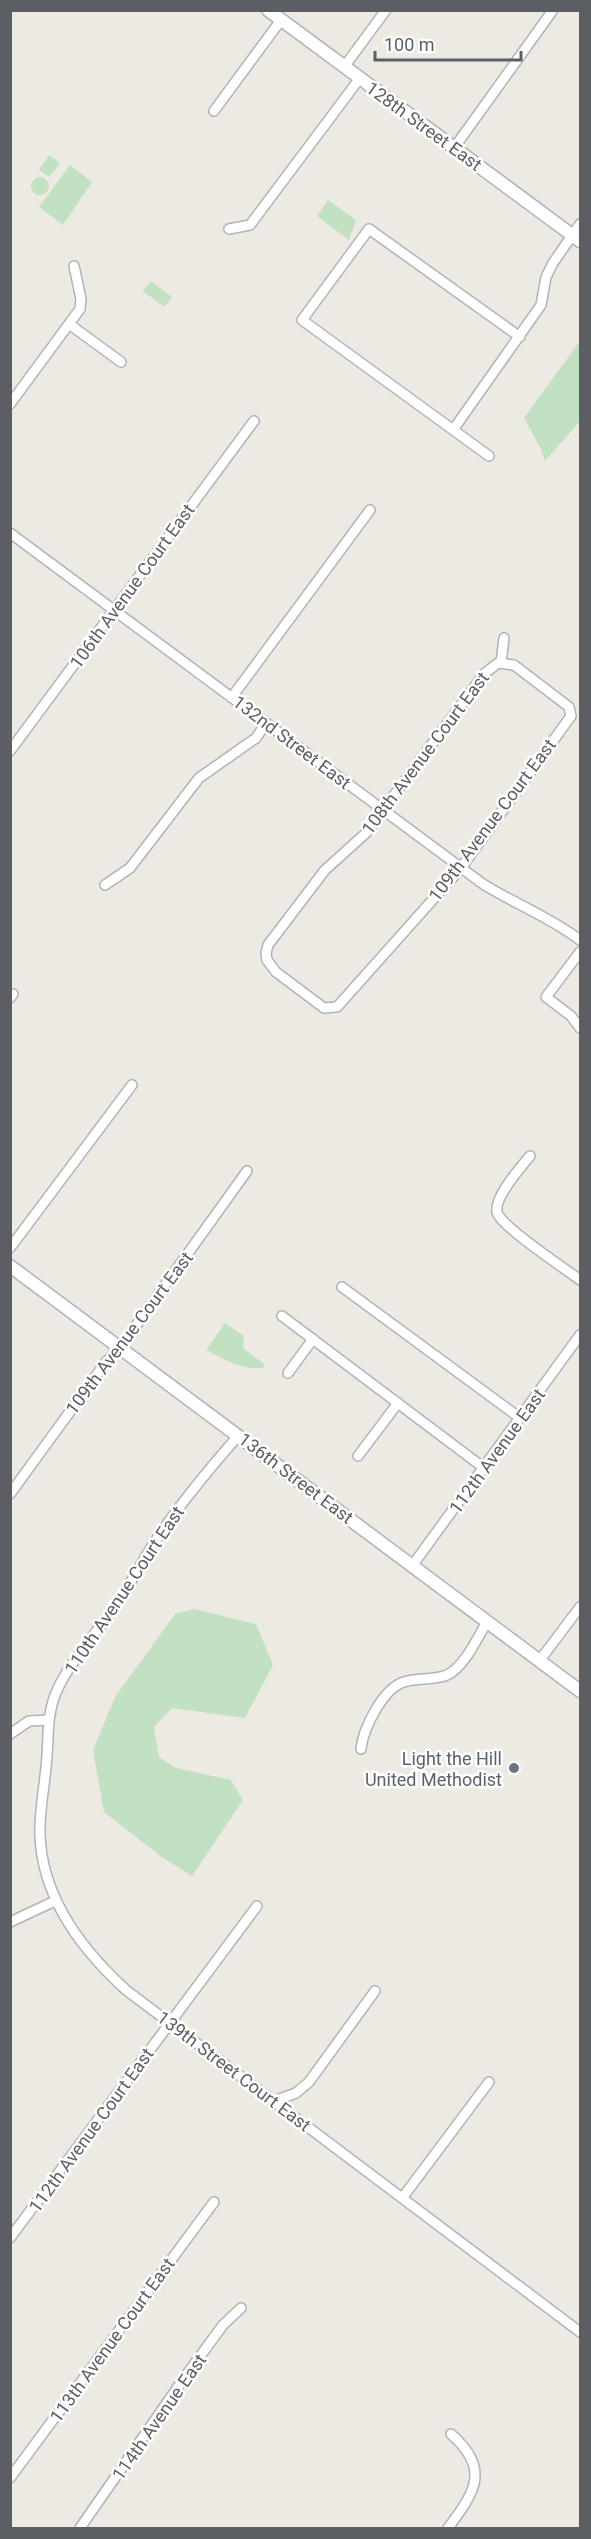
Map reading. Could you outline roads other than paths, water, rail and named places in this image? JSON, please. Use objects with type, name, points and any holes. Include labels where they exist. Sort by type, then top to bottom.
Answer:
[{"type":"street","name":"128th Street East","points":[[268,10],[577,238]]},
{"type":"street","points":[[344,67],[386,10]]},
{"type":"street","points":[[454,148],[553,10]]},
{"type":"street","points":[[214,111],[281,20]]},
{"type":"street","points":[[230,229],[250,225],[360,78]]},
{"type":"street","points":[[453,430],[542,305],[546,277],[577,238],[580,224]]},
{"type":"street","points":[[489,456],[302,320],[369,229],[520,337]]},
{"type":"street","points":[[10,404],[80,309],[81,294],[74,266]]},
{"type":"street","points":[[69,324],[121,363]]},
{"type":"street","name":"106th Avenue Court East","points":[[10,751],[254,421]]},
{"type":"street","points":[[232,697],[370,510]]},
{"type":"street","name":"132nd Street East","points":[[10,533],[461,868],[504,897],[558,923],[580,940]]},
{"type":"street","points":[[501,663],[504,638]]},
{"type":"street","name":"109th Avenue Court East","points":[[337,1007],[461,868],[571,716],[571,712],[561,700],[514,665],[501,663]]},
{"type":"street","name":"108th Avenue Court East","points":[[337,1007],[324,1008],[276,972],[267,960],[268,945],[325,870],[366,833],[484,674],[494,665],[501,663]]},
{"type":"street","points":[[105,885],[130,868],[200,778],[256,738],[266,723]]},
{"type":"street","points":[[580,952],[546,997],[571,1016],[580,1028]]},
{"type":"street","points":[[10,1248],[132,1085]]},
{"type":"street","points":[[530,1156],[506,1187],[497,1208],[501,1220],[580,1280]]},
{"type":"street","name":"109th Avenue Court East","points":[[10,1494],[106,1362],[120,1348],[247,1171]]},
{"type":"street","name":"136th Street East","points":[[10,1266],[580,1691]]},
{"type":"street","points":[[342,1287],[520,1418]]},
{"type":"street","points":[[282,1316],[484,1468]]},
{"type":"street","name":"112th Avenue East","points":[[412,1566],[580,1335]]},
{"type":"street","points":[[288,1372],[313,1339]]},
{"type":"street","points":[[358,1456],[398,1403]]},
{"type":"street","name":"110th Avenue Court East","points":[[48,1720],[61,1684],[119,1600],[153,1544],[175,1512],[239,1436]]},
{"type":"street","points":[[540,1660],[580,1607]]},
{"type":"street","points":[[360,1749],[362,1737],[371,1716],[395,1687],[405,1681],[450,1673],[464,1657],[487,1622]]},
{"type":"street","points":[[10,1734],[29,1722],[48,1720]]},
{"type":"street","name":"139th Street Court East","points":[[48,1720],[40,1833],[46,1878],[55,1901],[75,1935],[106,1972],[580,2332]]},
{"type":"street","points":[[10,1922],[55,1901]]},
{"type":"street","name":"112th Avenue Court East","points":[[10,2238],[257,1905]]},
{"type":"street","points":[[274,2101],[296,2093],[309,2082],[375,1991]]},
{"type":"street","points":[[403,2197],[489,2082]]},
{"type":"street","name":"113th Avenue Court East","points":[[10,2478],[214,2202]]},
{"type":"street","name":"114th Avenue East","points":[[80,2529],[223,2325],[241,2308]]},
{"type":"street","points":[[448,2529],[469,2500],[475,2481],[473,2459],[465,2446],[451,2433]]},
{"type":"place","name":"Light the Hill United Methodist","points":[[514,1768]]}]
